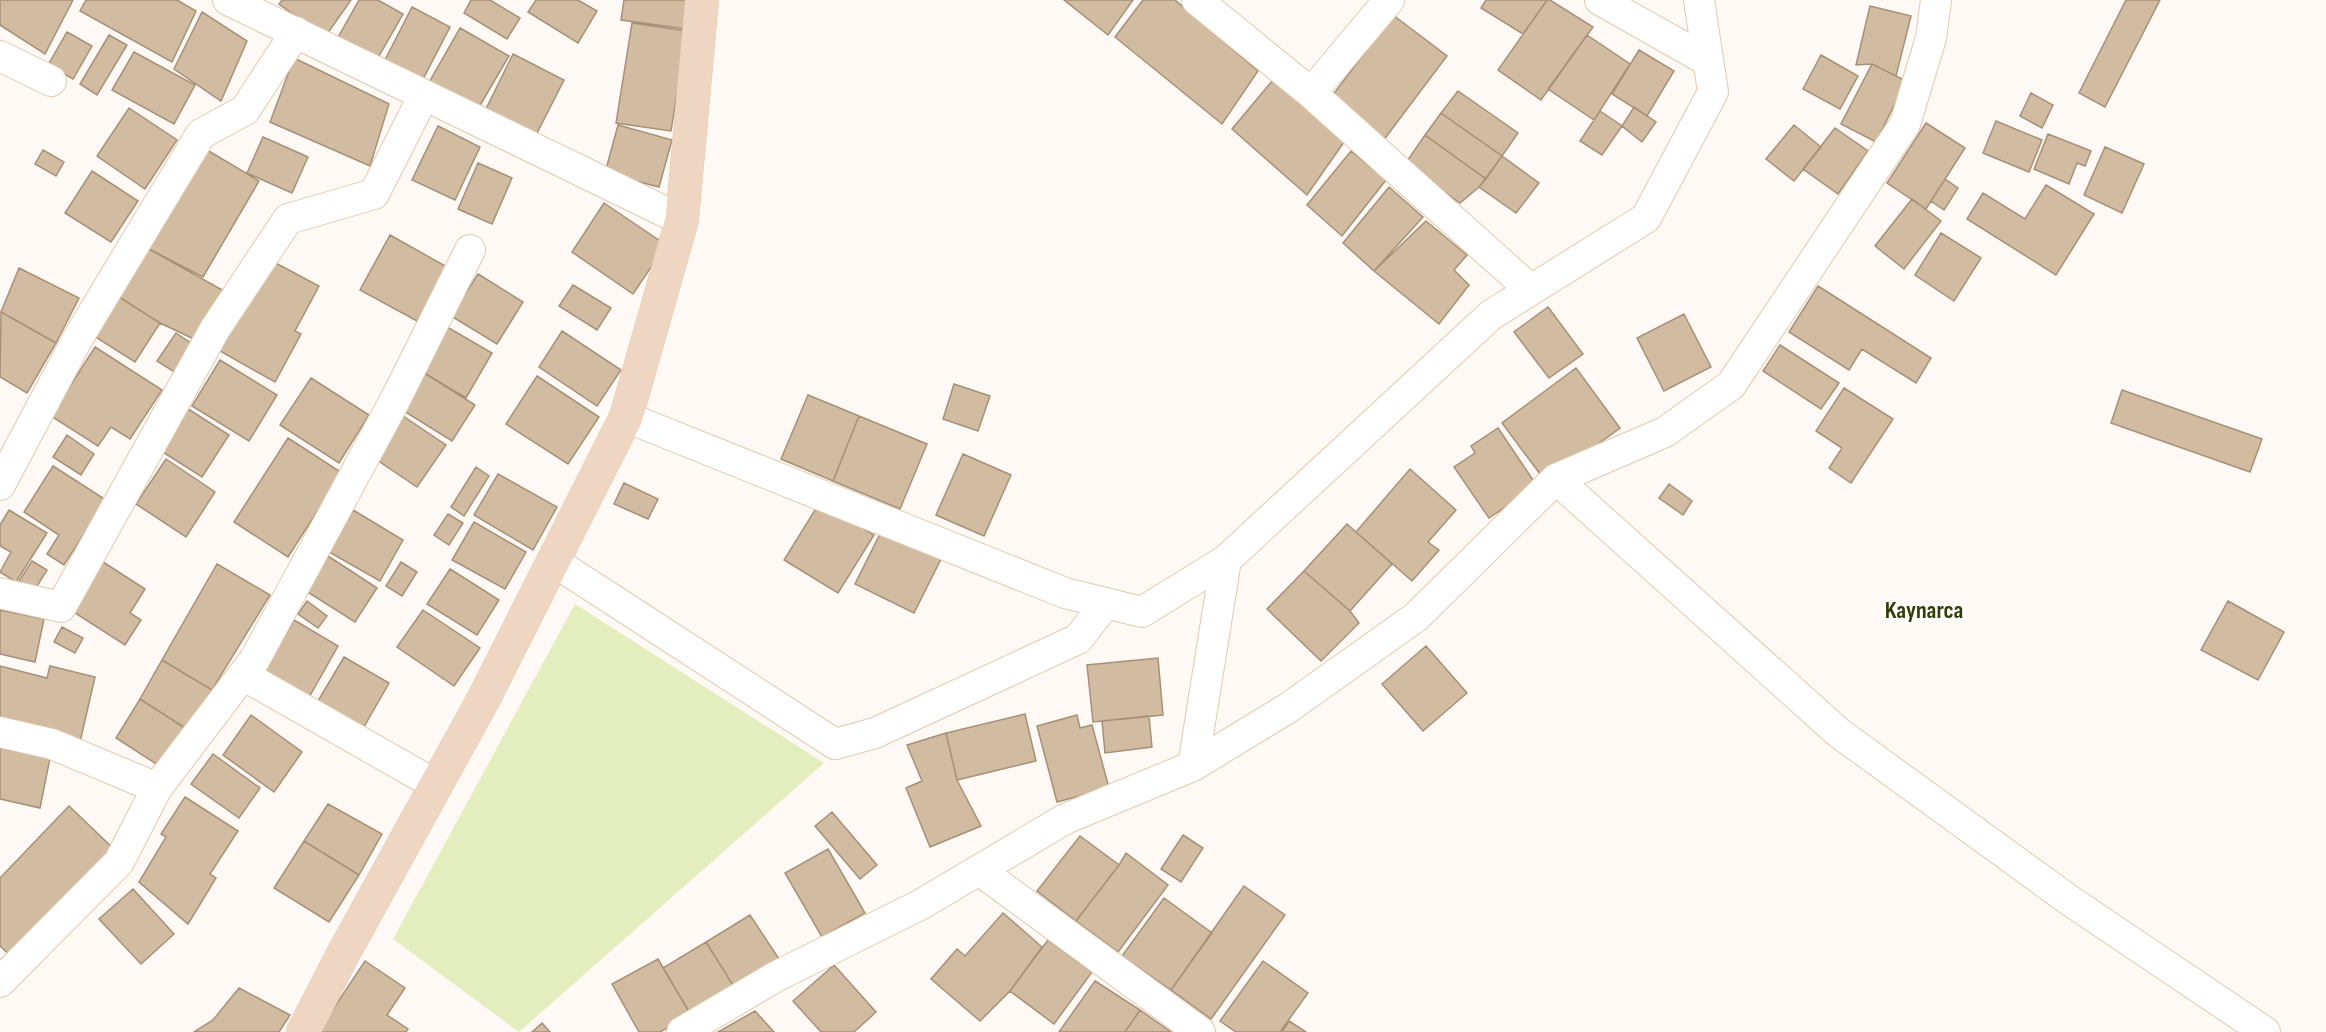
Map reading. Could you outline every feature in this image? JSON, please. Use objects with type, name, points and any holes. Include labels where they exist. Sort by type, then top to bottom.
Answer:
[{"type":"street","points":[[228,0],[682,220]]},
{"type":"street","points":[[303,1032],[342,956],[483,700],[626,417],[682,220],[702,0]]},
{"type":"street","points":[[1197,0],[1311,93],[1531,290]]},
{"type":"street","points":[[1311,93],[1389,0]]},
{"type":"street","points":[[1600,0],[1708,61]]},
{"type":"street","points":[[626,417],[1065,594],[1142,612],[1226,560],[1491,315],[1646,218],[1713,92],[1699,0]]},
{"type":"street","points":[[682,1032],[777,976],[921,905],[1065,819],[1193,766],[1288,708],[1416,617],[1556,479],[1665,432],[1731,385],[1905,124],[1931,38],[1935,0]]},
{"type":"street","points":[[0,485],[78,338],[201,134],[245,110],[296,33]]},
{"type":"street","points":[[0,56],[51,81]]},
{"type":"street","points":[[0,593],[61,607],[215,329],[288,219],[374,194],[424,95]]},
{"type":"street","points":[[0,982],[119,862],[157,788],[255,659],[394,402],[470,250]]},
{"type":"street","points":[[1556,479],[1839,733],[2069,900],[2265,1032]]},
{"type":"street","points":[[1193,766],[1226,560]]},
{"type":"street","points":[[553,561],[835,744],[875,733],[1078,639],[1106,603]]},
{"type":"street","points":[[243,675],[436,785]]},
{"type":"street","points":[[0,732],[52,744],[157,788]]},
{"type":"street","points":[[979,870],[1200,1032]]},
{"type":"green space","points":[[575,604],[824,763],[519,1032],[393,939]]},
{"type":"building","points":[[0,0],[73,0],[45,54],[0,25]]},
{"type":"building","points":[[86,0],[177,0],[196,11],[172,62],[80,11]]},
{"type":"building","points":[[282,0],[351,0],[325,37],[279,4]]},
{"type":"building","points":[[359,0],[378,0],[403,14],[375,63],[336,41]]},
{"type":"building","points":[[471,0],[490,0],[520,18],[507,39],[464,13]]},
{"type":"building","points":[[536,0],[578,0],[597,11],[578,43],[528,12]]},
{"type":"building","points":[[624,0],[690,0],[686,29],[621,20]]},
{"type":"building","points":[[1064,0],[1133,0],[1108,35]]},
{"type":"building","points":[[1143,0],[1175,0],[1258,71],[1222,124],[1115,37]]},
{"type":"building","points":[[1486,0],[1547,0],[1523,34],[1481,8]]},
{"type":"building","points":[[1547,0],[1593,27],[1541,100],[1498,70]]},
{"type":"building","points":[[2126,0],[2160,0],[2105,107],[2079,93]]},
{"type":"building","points":[[1870,6],[1911,16],[1896,76],[1872,64],[1856,65]]},
{"type":"building","points":[[412,7],[450,27],[421,83],[383,64]]},
{"type":"building","points":[[202,12],[247,41],[221,101],[174,69]]},
{"type":"building","points":[[1393,15],[1447,56],[1383,141],[1329,100]]},
{"type":"building","points":[[632,23],[687,31],[671,131],[616,123]]},
{"type":"building","points":[[460,28],[509,56],[475,114],[427,86]]},
{"type":"building","points":[[67,32],[92,46],[73,79],[48,65]]},
{"type":"building","points":[[109,35],[127,45],[97,95],[80,84]]},
{"type":"building","points":[[1587,35],[1630,64],[1594,120],[1548,89]]},
{"type":"building","points":[[1639,50],[1674,71],[1647,116],[1612,94]]},
{"type":"building","points":[[134,52],[195,85],[174,124],[112,90]]},
{"type":"building","points":[[513,54],[564,80],[534,139],[484,113]]},
{"type":"building","points":[[1821,55],[1858,76],[1840,109],[1803,89]]},
{"type":"building","points":[[294,58],[389,104],[370,166],[270,122]]},
{"type":"building","points":[[1872,64],[1906,81],[1876,142],[1841,124]]},
{"type":"building","points":[[1273,80],[1344,142],[1307,195],[1232,129]]},
{"type":"building","points":[[1458,91],[1518,133],[1502,156],[1441,113]]},
{"type":"building","points":[[2031,93],[2053,105],[2042,128],[2020,116]]},
{"type":"building","points":[[1634,107],[1656,122],[1642,142],[1622,126]]},
{"type":"building","points":[[129,108],[177,140],[145,189],[97,156]]},
{"type":"building","points":[[1600,111],[1622,126],[1602,155],[1580,141]]},
{"type":"building","points":[[1441,113],[1502,156],[1486,179],[1425,135]]},
{"type":"building","points":[[1996,121],[2042,140],[2029,172],[1983,153]]},
{"type":"building","points":[[1926,123],[1965,148],[1926,209],[1887,183]]},
{"type":"building","points":[[618,125],[672,140],[659,187],[605,173]]},
{"type":"building","points":[[1794,125],[1821,147],[1794,181],[1766,159]]},
{"type":"building","points":[[438,126],[480,147],[455,200],[412,180]]},
{"type":"building","points":[[1835,128],[1868,151],[1838,194],[1803,169]]},
{"type":"building","points":[[2048,134],[2091,151],[2085,166],[2077,163],[2069,184],[2034,169]]},
{"type":"building","points":[[1425,135],[1486,179],[1460,203],[1405,164]]},
{"type":"building","points":[[263,137],[308,157],[292,193],[247,173]]},
{"type":"building","points":[[202,147],[259,181],[203,277],[147,248]]},
{"type":"building","points":[[2105,147],[2144,164],[2122,213],[2084,195]]},
{"type":"building","points":[[43,150],[64,162],[56,176],[35,164]]},
{"type":"building","points":[[1351,151],[1386,180],[1342,236],[1307,205]]},
{"type":"building","points":[[1502,156],[1539,183],[1516,213],[1479,187]]},
{"type":"building","points":[[478,163],[512,178],[492,224],[458,209]]},
{"type":"building","points":[[92,171],[138,201],[111,242],[65,213]]},
{"type":"building","points":[[1945,179],[1958,188],[1944,210],[1931,201]]},
{"type":"building","points":[[2046,185],[2094,214],[2056,275],[1967,219],[1983,193],[2025,219]]},
{"type":"building","points":[[1389,187],[1423,217],[1374,271],[1343,243]]},
{"type":"building","points":[[1912,199],[1941,221],[1904,269],[1875,246]]},
{"type":"building","points":[[604,203],[666,245],[633,294],[572,252]]},
{"type":"building","points":[[1426,221],[1467,255],[1454,270],[1469,285],[1439,324],[1374,271]]},
{"type":"building","points":[[1941,233],[1981,258],[1954,301],[1915,275]]},
{"type":"building","points":[[390,235],[447,267],[417,321],[360,290]]},
{"type":"building","points":[[147,248],[224,291],[196,340],[160,323],[119,297]]},
{"type":"building","points":[[270,260],[319,286],[295,331],[301,334],[275,382],[220,351]]},
{"type":"building","points":[[19,268],[79,298],[56,343],[1,312]]},
{"type":"building","points":[[478,274],[523,302],[497,344],[451,316]]},
{"type":"building","points":[[573,285],[611,308],[597,330],[559,306]]},
{"type":"building","points":[[1818,286],[1931,358],[1916,383],[1862,349],[1849,370],[1789,332]]},
{"type":"building","points":[[119,297],[160,323],[135,362],[94,336]]},
{"type":"building","points":[[1548,307],[1583,354],[1549,378],[1514,332]]},
{"type":"building","points":[[1,312],[56,343],[27,393],[0,377]]},
{"type":"building","points":[[1684,314],[1711,367],[1664,391],[1637,338]]},
{"type":"building","points":[[447,327],[492,353],[466,398],[421,371]]},
{"type":"building","points":[[562,331],[621,370],[597,406],[539,367]]},
{"type":"building","points":[[176,333],[194,345],[176,373],[157,361]]},
{"type":"building","points":[[1780,345],[1839,383],[1821,409],[1763,371]]},
{"type":"building","points":[[95,347],[162,390],[130,439],[111,427],[98,446],[51,416]]},
{"type":"building","points":[[220,360],[277,395],[249,441],[192,406]]},
{"type":"building","points":[[1576,368],[1620,428],[1546,482],[1502,423]]},
{"type":"building","points":[[421,371],[475,405],[452,441],[399,408]]},
{"type":"building","points":[[537,376],[599,417],[568,464],[506,424]]},
{"type":"building","points":[[311,378],[369,415],[339,463],[280,425]]},
{"type":"building","points":[[954,384],[990,396],[978,431],[943,419]]},
{"type":"building","points":[[1844,388],[1893,419],[1851,483],[1829,468],[1842,448],[1816,431]]},
{"type":"building","points":[[2122,390],[2262,439],[2250,472],[2111,423]]},
{"type":"building","points":[[808,395],[859,416],[833,481],[781,459]]},
{"type":"building","points":[[185,407],[229,435],[202,477],[158,449]]},
{"type":"building","points":[[403,416],[446,445],[417,487],[374,458]]},
{"type":"building","points":[[859,416],[927,444],[900,509],[833,481]]},
{"type":"building","points":[[1498,428],[1537,486],[1489,518],[1454,467],[1475,453],[1471,446]]},
{"type":"building","points":[[67,435],[94,454],[81,475],[53,457]]},
{"type":"building","points":[[288,438],[342,473],[288,557],[234,522]]},
{"type":"building","points":[[963,454],[1011,475],[984,536],[936,515]]},
{"type":"building","points":[[166,459],[215,492],[186,537],[136,504]]},
{"type":"building","points":[[53,466],[106,500],[64,565],[47,554],[59,535],[24,512]]},
{"type":"building","points":[[476,467],[489,476],[464,516],[451,507]]},
{"type":"building","points":[[1410,469],[1456,510],[1428,542],[1439,550],[1412,581],[1356,532]]},
{"type":"building","points":[[498,474],[557,507],[533,550],[474,515]]},
{"type":"building","points":[[624,483],[658,499],[648,519],[614,504]]},
{"type":"building","points":[[1669,484],[1692,501],[1683,515],[1659,498]]},
{"type":"building","points":[[820,502],[874,535],[838,593],[784,560]]},
{"type":"building","points":[[9,510],[47,533],[16,582],[0,572],[11,552],[0,546],[0,525]]},
{"type":"building","points":[[353,510],[403,540],[380,581],[329,552]]},
{"type":"building","points":[[448,514],[463,523],[449,545],[434,535]]},
{"type":"building","points":[[474,522],[526,552],[505,589],[452,560]]},
{"type":"building","points":[[1347,524],[1392,564],[1350,611],[1304,571]]},
{"type":"building","points":[[884,526],[943,555],[914,613],[855,584]]},
{"type":"building","points":[[328,556],[377,588],[355,622],[306,591]]},
{"type":"building","points":[[32,561],[47,570],[34,591],[19,581]]},
{"type":"building","points":[[103,562],[145,589],[130,613],[141,620],[125,645],[72,611]]},
{"type":"building","points":[[401,562],[417,572],[402,596],[386,586]]},
{"type":"building","points":[[217,564],[270,595],[212,690],[162,660]]},
{"type":"building","points":[[450,569],[499,600],[477,635],[427,604]]},
{"type":"building","points":[[1304,571],[1350,611],[1359,623],[1321,661],[1267,609]]},
{"type":"building","points":[[307,601],[327,616],[318,628],[298,614]]},
{"type":"building","points":[[2228,601],[2284,632],[2258,680],[2201,650]]},
{"type":"building","points":[[0,610],[44,619],[35,662],[0,654]]},
{"type":"building","points":[[423,610],[480,648],[454,686],[397,647]]},
{"type":"building","points":[[294,620],[338,646],[307,701],[262,674]]},
{"type":"building","points":[[62,627],[83,638],[75,653],[54,642]]},
{"type":"building","points":[[1426,646],[1467,693],[1423,731],[1382,684]]},
{"type":"building","points":[[344,657],[389,683],[361,732],[315,706]]},
{"type":"building","points":[[1158,658],[1163,715],[1093,722],[1087,665]]},
{"type":"building","points":[[162,660],[212,690],[185,728],[140,699]]},
{"type":"building","points":[[0,666],[47,678],[50,666],[95,677],[80,742],[0,722]]},
{"type":"building","points":[[140,699],[185,728],[161,767],[116,738]]},
{"type":"building","points":[[1025,714],[1036,761],[957,780],[946,733]]},
{"type":"building","points":[[251,715],[302,752],[274,792],[223,755]]},
{"type":"building","points":[[1077,715],[1080,728],[1092,725],[1109,788],[1057,802],[1037,726]]},
{"type":"building","points":[[1149,716],[1152,747],[1105,753],[1102,721]]},
{"type":"building","points":[[946,733],[957,780],[981,826],[930,847],[906,788],[922,781],[907,745]]},
{"type":"building","points":[[0,748],[50,758],[40,808],[0,799]]},
{"type":"building","points":[[213,754],[260,788],[239,818],[191,784]]},
{"type":"building","points":[[185,797],[238,831],[210,874],[216,878],[188,924],[139,882],[166,837],[161,834]]},
{"type":"building","points":[[328,804],[382,834],[359,875],[304,841]]},
{"type":"building","points":[[69,806],[116,851],[14,959],[0,946],[0,878]]},
{"type":"building","points":[[832,812],[877,865],[860,879],[815,826]]},
{"type":"building","points":[[1183,835],[1203,848],[1181,882],[1161,869]]},
{"type":"building","points":[[1080,836],[1119,865],[1076,921],[1037,891]]},
{"type":"building","points":[[304,841],[359,875],[329,922],[274,888]]},
{"type":"building","points":[[828,849],[865,913],[822,937],[785,873]]},
{"type":"building","points":[[1126,853],[1168,885],[1118,952],[1076,921]]},
{"type":"building","points":[[1244,886],[1285,915],[1211,1019],[1171,990]]},
{"type":"building","points":[[133,889],[174,934],[141,964],[99,919]]},
{"type":"building","points":[[1164,898],[1212,933],[1171,990],[1122,956]]},
{"type":"building","points":[[1003,913],[1042,947],[1010,991],[980,1021],[931,979],[957,949],[965,956]]},
{"type":"building","points":[[750,915],[779,959],[734,987],[706,942]]},
{"type":"building","points":[[1048,940],[1092,972],[1054,1024],[1010,991]]},
{"type":"building","points":[[706,942],[734,987],[691,1015],[663,968]]},
{"type":"building","points":[[658,959],[691,1015],[660,1032],[639,1032],[612,984]]},
{"type":"building","points":[[365,961],[405,988],[387,1015],[408,1029],[406,1032],[318,1032]]},
{"type":"building","points":[[1263,961],[1308,993],[1280,1032],[1236,1032],[1220,1021]]},
{"type":"building","points":[[834,965],[876,1012],[854,1032],[821,1032],[793,1001]]},
{"type":"building","points":[[1095,981],[1140,1010],[1125,1032],[1059,1032]]},
{"type":"building","points":[[239,988],[290,1015],[279,1032],[194,1032],[213,1020]]},
{"type":"building","points":[[1140,1010],[1171,1032],[1125,1032]]},
{"type":"building","points":[[755,1011],[774,1032],[718,1032]]},
{"type":"building","points":[[1289,1021],[1306,1032],[1282,1032]]},
{"type":"building","points":[[542,1023],[550,1032],[532,1032]]},
{"type":"district","name":"Kaynarca","points":[[1924,610]]}]
